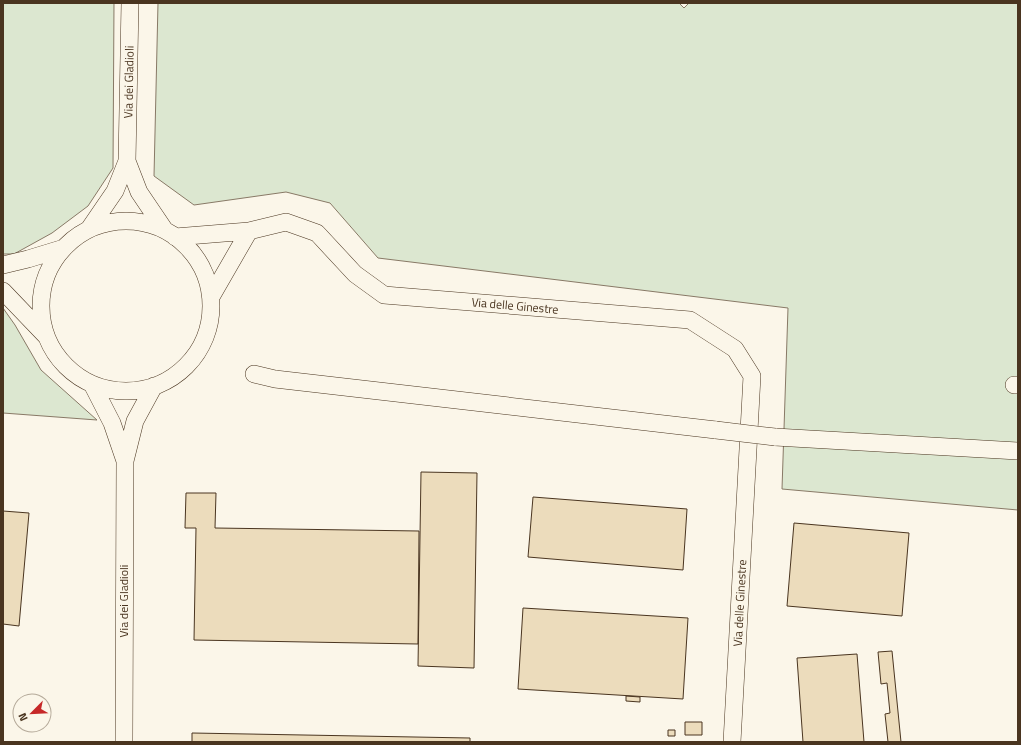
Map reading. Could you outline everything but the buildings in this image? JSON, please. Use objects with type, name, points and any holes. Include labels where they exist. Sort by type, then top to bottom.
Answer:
[{"type":"street","name":"Via dei Gladioli","points":[[130,3],[128,161],[139,192],[169,233]]},
{"type":"street","name":"Via dei Gladioli","points":[[89,230],[115,191],[128,161]]},
{"type":"street","name":"Via dei Gladioli","points":[[112,221],[142,221],[169,233],[188,247],[203,269],[211,297],[211,314],[203,343],[188,365],[165,382],[136,391],[121,391],[92,384],[73,373],[53,350],[46,336],[40,307],[43,285],[55,257],[72,240],[98,225],[112,221]]},
{"type":"street","name":"Via delle Ginestre","points":[[169,233],[249,231],[286,222],[317,233],[355,274],[384,295],[690,320],[735,348],[752,376],[732,742]]},
{"type":"street","points":[[211,297],[249,231]]},
{"type":"street","points":[[3,265],[28,260],[64,248]]},
{"type":"street","points":[[3,291],[46,336]]},
{"type":"street","points":[[254,374],[282,380],[776,437],[1018,451]]},
{"type":"street","name":"Via dei Gladioli","points":[[92,384],[112,424],[125,461]]},
{"type":"street","name":"Via dei Gladioli","points":[[124,742],[125,461],[135,421],[154,386]]},
{"type":"green space","points":[[3,3],[114,3],[113,168],[88,206],[52,233],[14,254],[3,254]]},
{"type":"green space","points":[[158,3],[679,3],[684,8],[689,3],[1018,3],[1018,510],[782,489],[788,308],[378,258],[330,203],[286,192],[194,205],[154,176]]},
{"type":"green space","points":[[3,308],[15,325],[41,370],[97,420],[3,413]]}]
